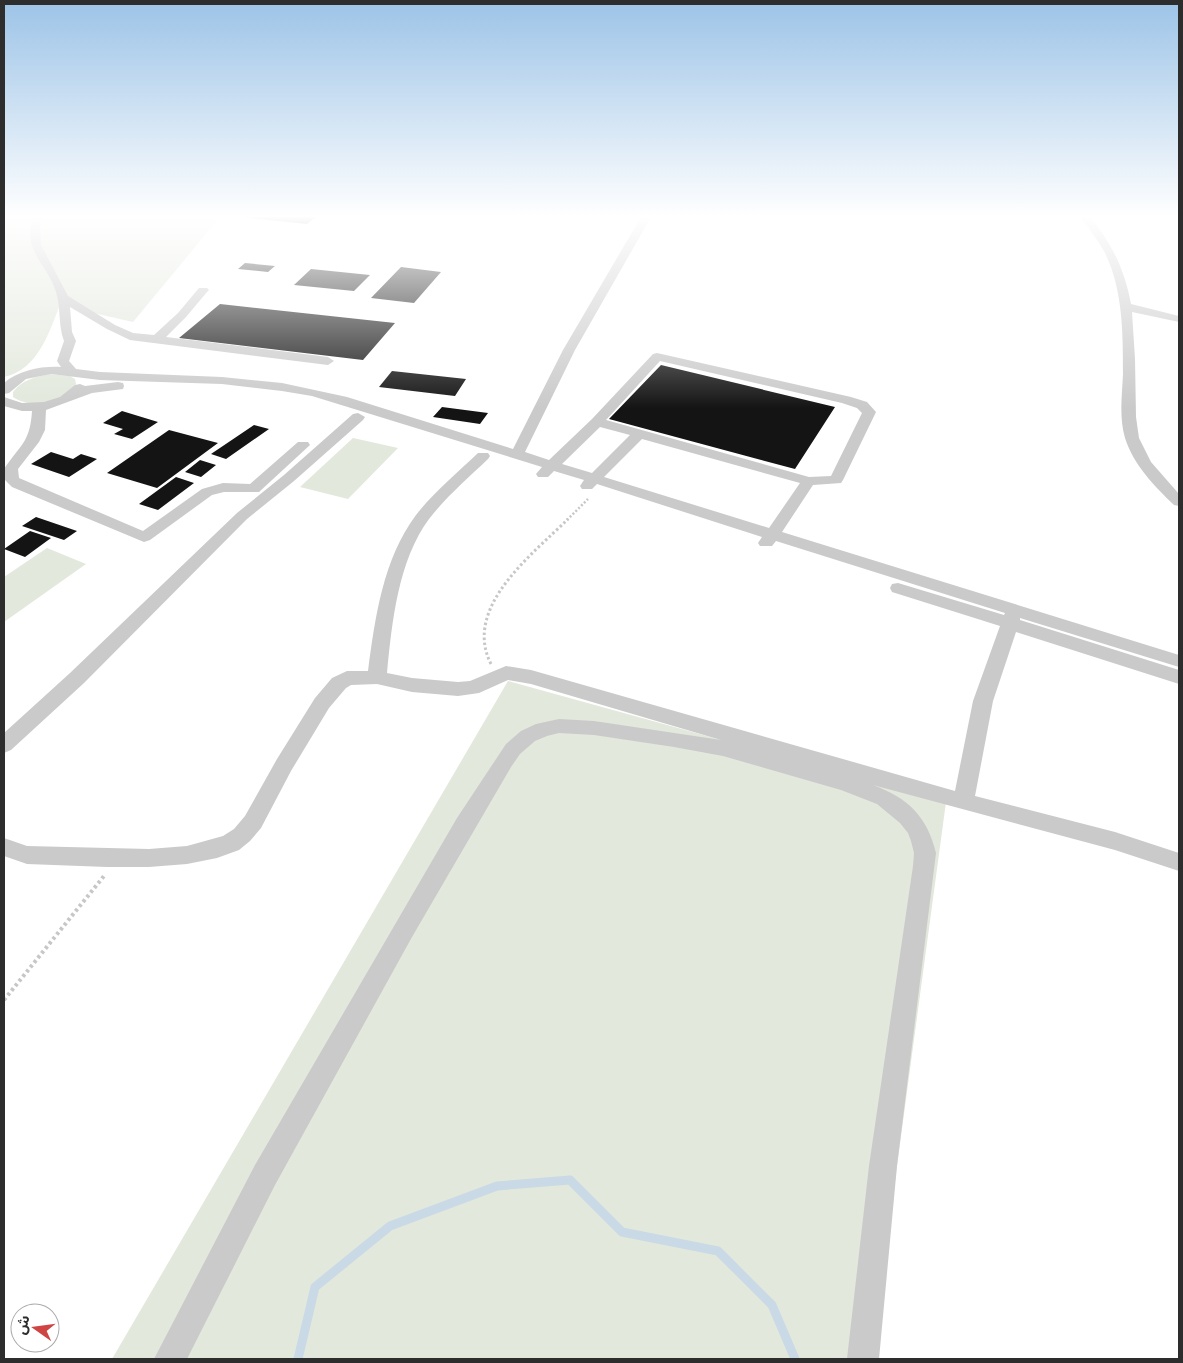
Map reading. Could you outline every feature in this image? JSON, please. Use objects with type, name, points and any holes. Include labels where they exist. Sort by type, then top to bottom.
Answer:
[{"type":"street","points":[[55,281],[66,309],[66,333],[70,341],[63,361],[67,368],[83,380],[82,385],[70,396]]},
{"type":"street","points":[[516,456],[569,350],[609,281]]},
{"type":"street","points":[[1121,281],[1130,333],[1129,422],[1132,440],[1141,456],[1169,493],[1179,502]]},
{"type":"street","points":[[156,340],[182,315],[203,290]]},
{"type":"street","points":[[62,297],[111,327],[130,336],[328,361]]},
{"type":"street","points":[[1127,307],[1179,319]]},
{"type":"street","points":[[4,390],[14,380],[50,354],[66,333]]},
{"type":"street","points":[[546,471],[597,422],[658,357],[862,405],[869,412],[836,480],[825,482],[809,481],[597,422]]},
{"type":"street","points":[[14,380],[44,371],[74,372],[100,376],[226,379],[289,387],[342,400],[516,456],[546,471]]},
{"type":"street","points":[[4,401],[17,406],[39,406],[90,389],[109,386],[172,384],[257,390],[293,397],[483,456],[546,471],[591,487],[768,540],[1012,617],[1179,677]]},
{"type":"street","points":[[39,406],[38,430],[32,442],[11,469],[12,480],[17,484],[144,537],[207,492],[222,488],[254,489],[303,445]]},
{"type":"street","points":[[4,746],[77,678],[242,516],[358,417]]},
{"type":"street","points":[[591,487],[639,434]]},
{"type":"street","points":[[377,677],[381,637],[388,603],[402,556],[411,534],[432,506],[483,456]]},
{"type":"street","points":[[768,540],[809,481]]},
{"type":"street","points":[[1012,617],[1179,662]]},
{"type":"street","points":[[963,802],[983,701],[1012,617]]},
{"type":"street","points":[[4,847],[27,855],[118,858],[186,855],[217,849],[231,843],[242,835],[253,822],[284,765],[330,693],[347,678],[377,677],[412,685],[458,689],[472,688],[499,675],[514,674],[531,677],[963,802],[1083,832],[1179,862]]},
{"type":"street","points":[[170,1359],[279,1150],[465,824],[513,749],[535,732],[559,726],[594,728],[698,743],[749,755],[845,783],[884,798],[908,817],[917,828],[925,853],[924,866],[883,1166],[863,1359]]},
{"type":"path","points":[[499,675],[488,660],[484,648],[485,623],[497,595],[506,581],[591,487]]},
{"type":"path","points":[[4,1000],[118,858]]},
{"type":"shaded area","points":[[4,281],[167,281],[133,322],[89,312],[61,302],[47,337],[34,358],[16,373],[4,377]]},
{"type":"shaded area","points":[[49,374],[70,376],[75,379],[76,384],[64,395],[47,402],[29,403],[13,397],[13,392],[25,382]]},
{"type":"shaded area","points":[[353,438],[398,448],[348,499],[300,487]]},
{"type":"shaded area","points":[[47,548],[86,564],[4,622],[4,577]]},
{"type":"shaded area","points":[[508,681],[946,802],[871,1359],[112,1359]]},
{"type":"building","points":[[299,281],[364,281],[354,291],[294,285]]},
{"type":"building","points":[[388,281],[434,281],[414,303],[371,298]]},
{"type":"building","points":[[220,304],[395,323],[363,360],[179,338]]},
{"type":"building","points":[[661,365],[835,407],[795,469],[609,419]]},
{"type":"building","points":[[392,371],[466,379],[455,396],[379,387]]},
{"type":"building","points":[[442,407],[488,413],[480,424],[433,417]]},
{"type":"building","points":[[122,411],[158,422],[132,439],[114,434],[123,429],[103,423]]},
{"type":"building","points":[[254,425],[269,429],[226,459],[211,454]]},
{"type":"building","points":[[169,430],[218,443],[157,488],[107,473]]},
{"type":"building","points":[[51,452],[73,459],[81,454],[97,459],[69,477],[31,464]]},
{"type":"building","points":[[200,460],[216,465],[201,477],[185,472]]},
{"type":"building","points":[[176,477],[194,483],[158,510],[139,504]]},
{"type":"building","points":[[36,517],[77,531],[64,540],[22,526]]},
{"type":"building","points":[[30,531],[51,538],[25,557],[4,549]]},
{"type":"waterway","points":[[298,1359],[315,1287],[390,1226],[497,1186],[570,1180],[622,1232],[718,1251],[772,1305],[795,1359]]}]
